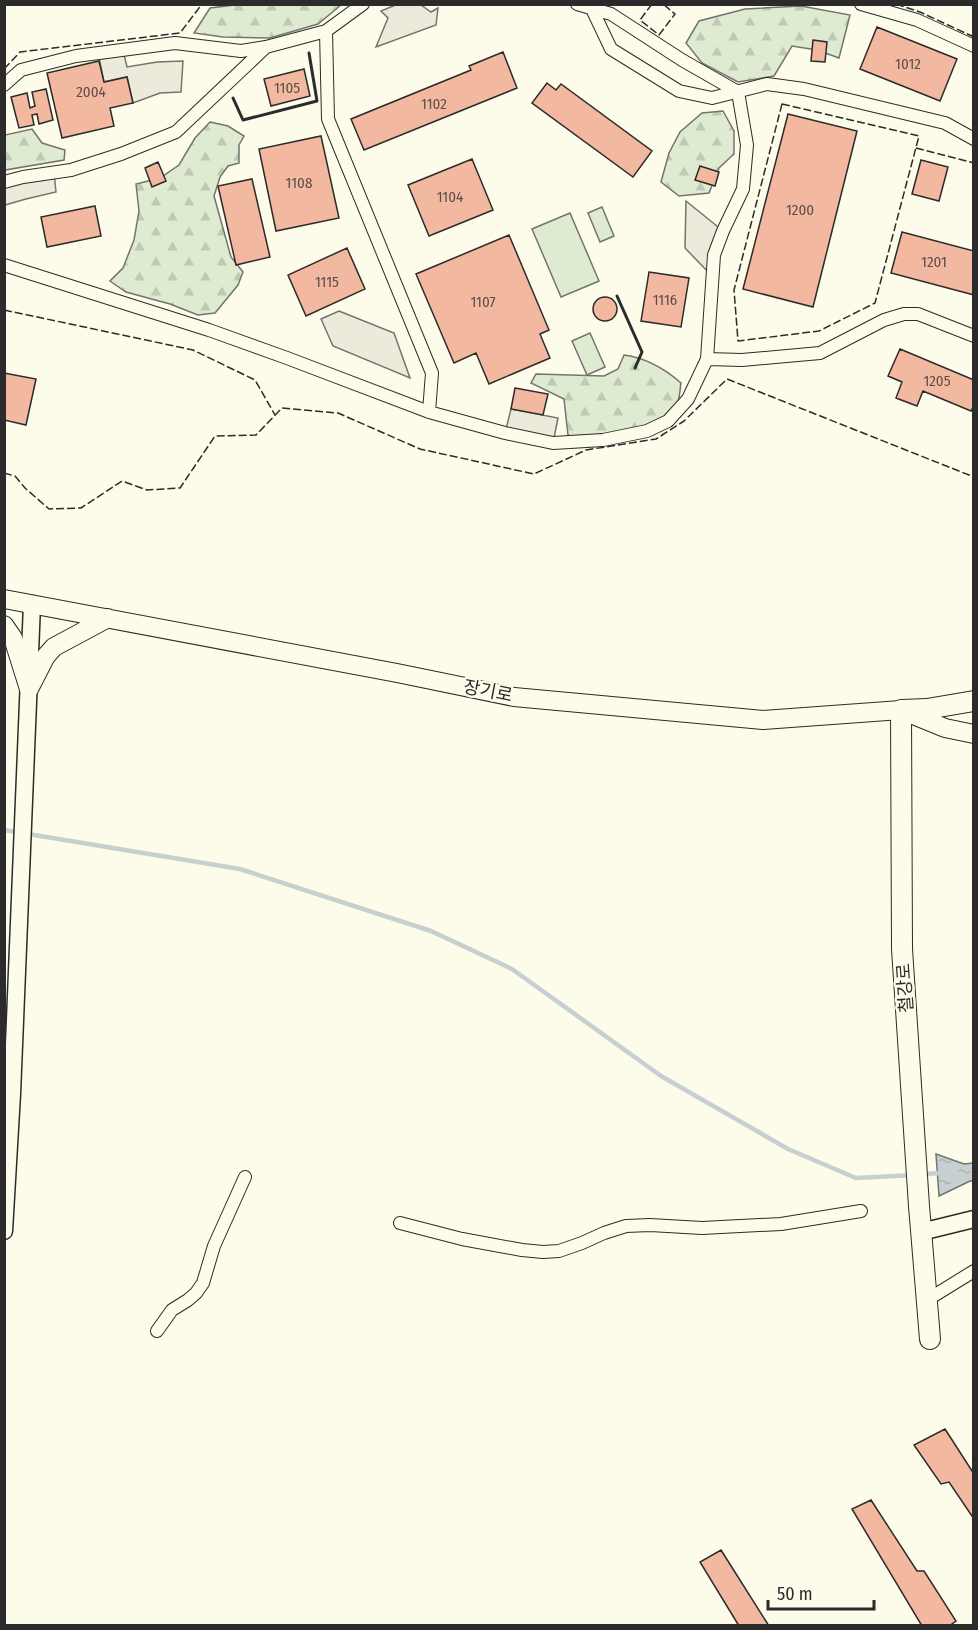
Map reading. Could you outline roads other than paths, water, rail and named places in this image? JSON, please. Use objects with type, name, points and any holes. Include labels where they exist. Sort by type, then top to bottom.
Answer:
[{"type":"main road","name":"장기로","points":[[4,598],[385,670],[514,697],[763,720],[901,710],[945,728],[974,734]]},
{"type":"main road","points":[[29,689],[46,656],[54,647],[108,618]]},
{"type":"main road","points":[[4,625],[13,638],[29,689]]},
{"type":"main road","points":[[901,710],[927,709],[974,701]]},
{"type":"main road","name":"철강로","points":[[901,710],[902,949],[918,1206],[930,1339]]},
{"type":"street","points":[[4,85],[21,70],[76,56],[175,43],[241,51],[266,47],[326,31],[363,4]]},
{"type":"street","points":[[577,4],[611,14],[682,60],[738,92]]},
{"type":"street","points":[[861,4],[917,20],[974,46]]},
{"type":"street","points":[[592,9],[612,49],[679,91],[712,98],[767,84],[804,89],[945,123],[974,139]]},
{"type":"street","points":[[326,31],[328,119],[432,373],[429,412]]},
{"type":"street","points":[[4,182],[71,170],[121,154],[176,132],[266,47]]},
{"type":"street","points":[[4,265],[208,330],[429,412],[505,433],[553,443],[603,440],[647,431],[669,421],[688,399],[707,359],[714,255],[743,189],[747,145],[738,92]]},
{"type":"street","points":[[707,359],[742,360],[820,353],[884,320],[904,314],[918,314],[974,336]]},
{"type":"street","points":[[4,1231],[9,1046],[22,860],[32,604]]},
{"type":"street","points":[[157,1331],[172,1310],[188,1300],[203,1283],[214,1246],[245,1177]]},
{"type":"street","points":[[400,1222],[462,1239],[543,1252],[559,1251],[626,1227],[650,1225],[702,1228],[781,1224],[861,1211]]},
{"type":"street","points":[[921,1232],[974,1220]]},
{"type":"street","points":[[927,1300],[974,1271]]},
{"type":"water","points":[[936,1154],[964,1164],[973,1163],[973,1181],[939,1196]]},
{"type":"waterway","points":[[4,830],[240,869],[431,931],[512,969],[661,1076],[788,1149],[856,1178],[913,1175]]},
{"type":"waterway","points":[[922,1174],[943,1173]]}]
